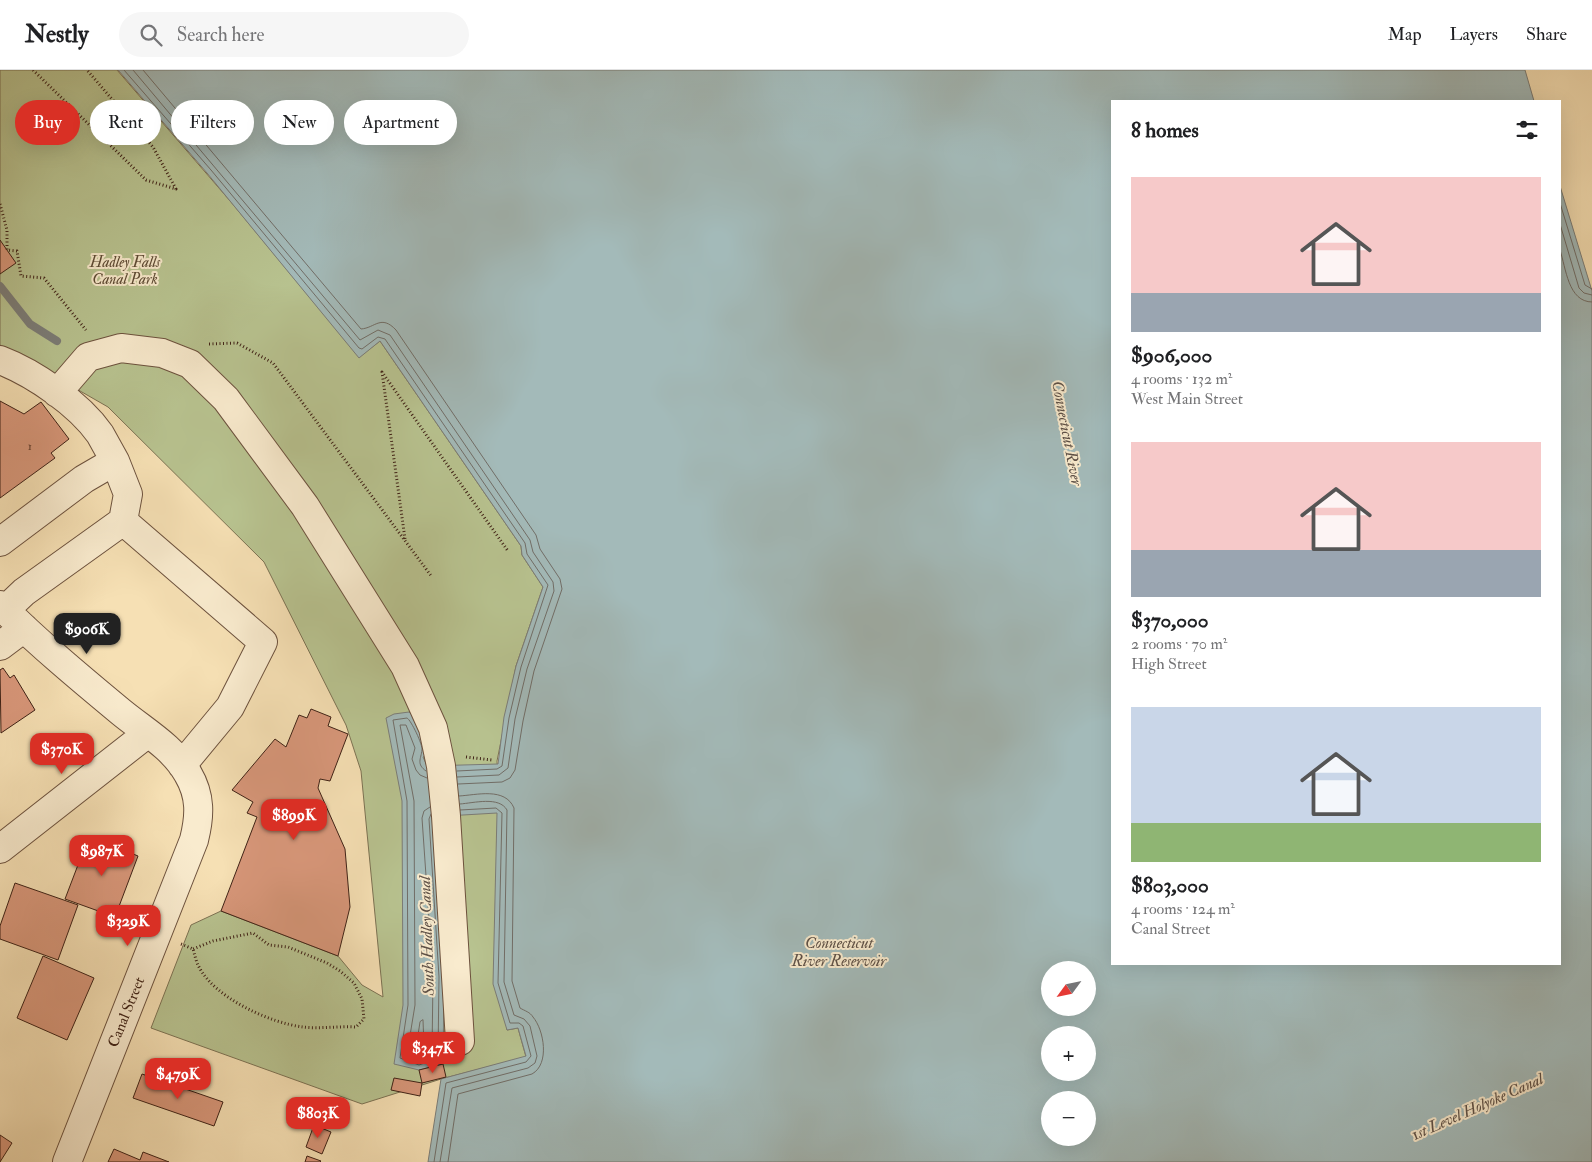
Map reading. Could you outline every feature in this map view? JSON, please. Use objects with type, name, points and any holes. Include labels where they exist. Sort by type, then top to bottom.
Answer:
[{"type":"street","points":[[56,393],[88,357],[121,348],[162,353],[190,364],[226,399],[305,506],[405,666],[433,728],[441,766],[446,816],[460,1040]]},
{"type":"street","points":[[0,360],[37,378],[99,433],[115,461],[128,494],[123,521],[31,587],[9,615],[0,646]]},
{"type":"street","points":[[0,542],[84,479],[115,461]]},
{"type":"street","points":[[123,521],[263,642],[230,706],[182,765]]},
{"type":"street","name":"Canal Street","points":[[9,615],[164,745],[182,765],[195,788],[198,799],[198,822],[194,840],[67,1162]]},
{"type":"street","points":[[0,849],[148,733]]},
{"type":"path","points":[[33,70],[146,180],[176,189],[154,146],[87,70]]},
{"type":"path","points":[[0,204],[7,230],[7,250],[17,251],[21,276],[44,278],[80,322]]},
{"type":"path","points":[[208,344],[236,343],[273,363],[432,577]]},
{"type":"path","points":[[406,540],[382,372],[508,551]]},
{"type":"path","points":[[178,943],[193,949],[214,941],[253,933],[269,945],[288,947],[327,963],[354,982],[362,999],[364,1019],[356,1027],[304,1027],[278,1020],[236,1003],[200,968],[193,949]]},
{"type":"green space","name":"Hadley Falls Canal Park","points":[[0,70],[117,70],[143,100],[90,100],[90,145],[161,145],[161,121],[171,133],[171,145],[182,145],[359,357],[380,341],[521,546],[522,555],[543,587],[516,666],[497,761],[507,1030],[518,1028],[526,1057],[441,1079],[362,1104],[151,1028],[191,925],[221,911],[338,956],[362,985],[383,997],[361,771],[346,725],[264,562],[108,407],[0,345]]},
{"type":"water","points":[[118,70],[1525,70],[1534,100],[1111,100],[1111,965],[1561,965],[1561,189],[1592,291],[1592,1162],[428,1162],[441,1079],[526,1056],[518,1028],[507,1030],[493,984],[497,813],[446,816],[443,1064],[419,1070],[394,1064],[403,1005],[402,801],[386,718],[394,714],[409,712],[415,717],[429,754],[423,757],[427,766],[498,764],[504,717],[516,666],[543,587],[522,555],[521,546],[380,341],[359,358],[183,145],[254,145],[254,100],[171,100],[171,131],[161,120],[161,100],[144,100]]},
{"type":"building","points":[[0,240],[16,263],[0,274]]},
{"type":"building","points":[[0,401],[24,414],[41,402],[69,439],[51,453],[55,458],[0,498]]},
{"type":"building","points":[[3,668],[10,678],[14,675],[35,710],[1,733],[0,670]]},
{"type":"building","points":[[311,709],[331,717],[328,726],[348,734],[330,781],[320,779],[318,788],[345,849],[350,907],[338,956],[221,911],[257,817],[247,813],[253,802],[232,790],[275,739],[286,747],[299,715],[307,718]]},
{"type":"building","points":[[89,836],[138,856],[115,917],[65,899]]},
{"type":"building","points":[[15,883],[78,905],[58,960],[0,939],[0,926]]},
{"type":"building","points":[[43,956],[94,978],[67,1040],[17,1018]]},
{"type":"building","points":[[443,1064],[446,1077],[422,1083],[419,1070]]},
{"type":"building","points":[[142,1074],[223,1102],[214,1126],[133,1098]]},
{"type":"building","points":[[394,1078],[422,1083],[420,1096],[391,1090]]},
{"type":"building","points":[[314,1125],[331,1132],[322,1154],[306,1147]]},
{"type":"building","points":[[0,1135],[12,1143],[0,1162]]},
{"type":"building","points":[[114,1149],[140,1160],[143,1152],[169,1162],[108,1162]]},
{"type":"building","points":[[307,1156],[321,1161],[305,1162]]},
{"type":"waterway","points":[[0,286],[30,324],[57,341]]},
{"type":"water label","name":"Connecticut River","points":[[1068,433]]},
{"type":"water label","name":"South Hadley Canal","points":[[426,936]]},
{"type":"water label","name":"Connecticut River Reservoir","points":[[839,951]]},
{"type":"water label","name":"1st Level Holyoke Canal","points":[[1477,1106]]}]
